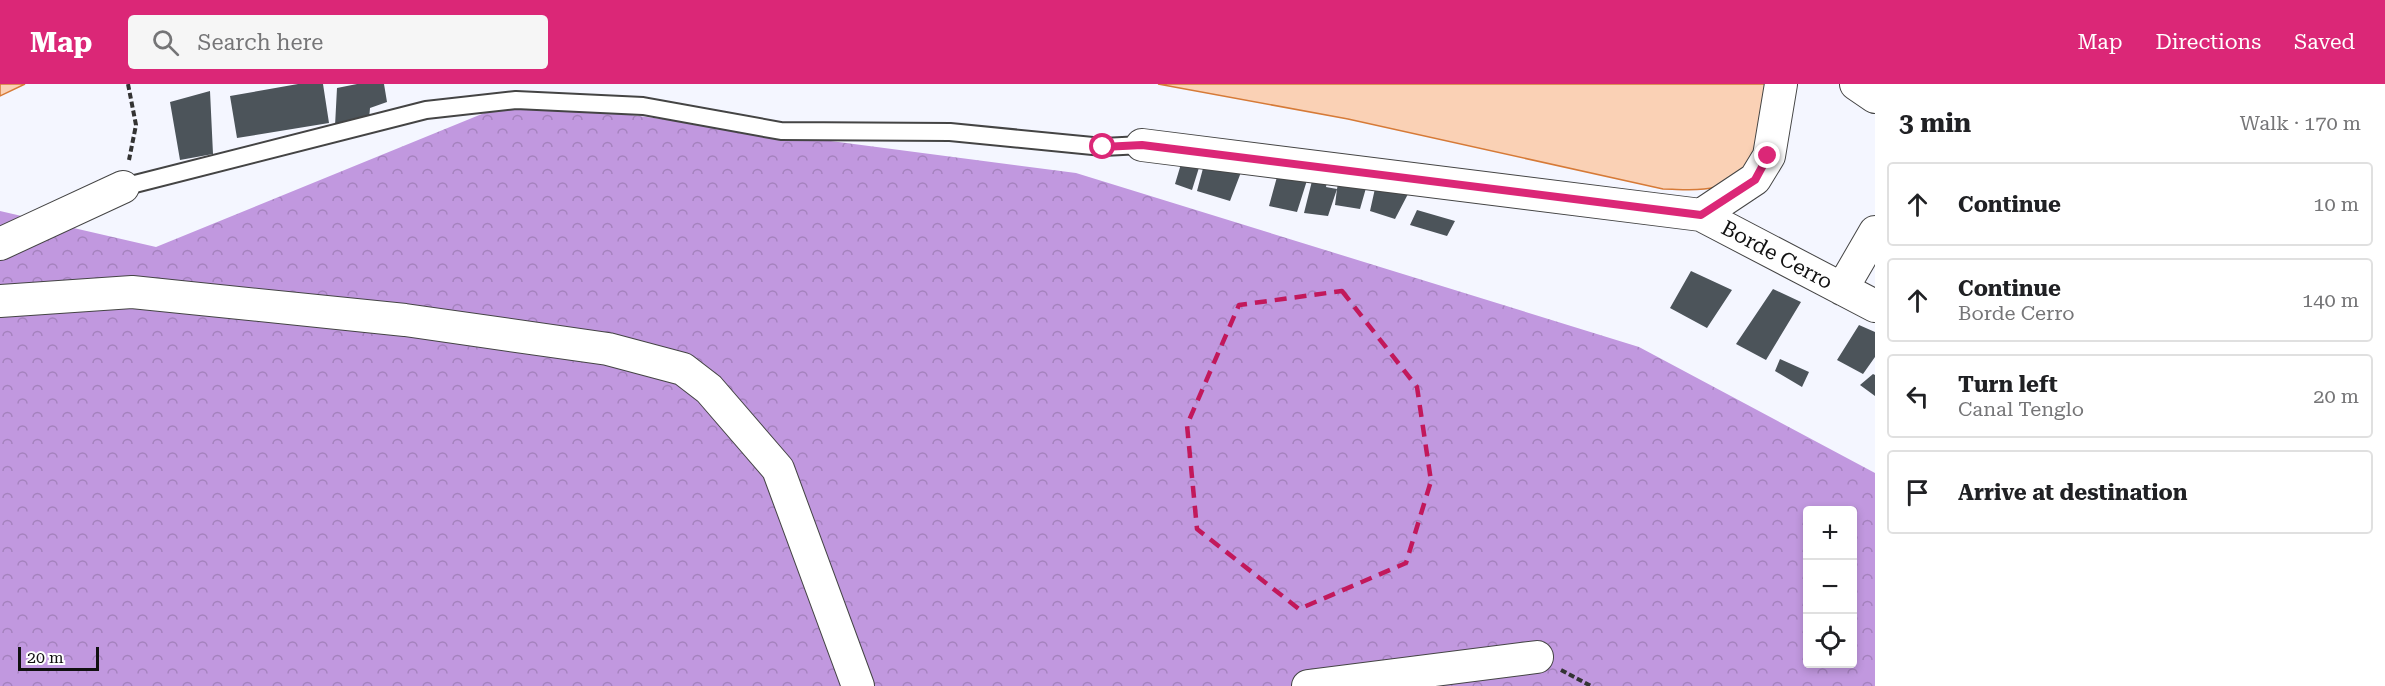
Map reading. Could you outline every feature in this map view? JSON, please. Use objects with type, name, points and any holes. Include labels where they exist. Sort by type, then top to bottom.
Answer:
[{"type":"street","points":[[1701,215],[1755,180],[1768,156],[1781,84]]},
{"type":"street","points":[[1856,84],[1875,97]]},
{"type":"street","name":"Borde Cerro","points":[[1142,145],[1701,215],[1875,306]]},
{"type":"street","points":[[0,244],[123,187]]},
{"type":"street","points":[[1842,289],[1875,232]]},
{"type":"street","points":[[0,301],[132,292],[405,320],[608,349],[683,369],[710,389],[778,469],[858,686]]},
{"type":"street","points":[[1308,686],[1537,657]]},
{"type":"lane","points":[[123,187],[426,110],[516,100],[643,106],[781,131],[950,132],[1103,147],[1142,145]]},
{"type":"path","points":[[123,187],[136,125],[128,84]]},
{"type":"highlighted area","points":[[1342,291],[1417,387],[1431,481],[1406,563],[1299,609],[1197,529],[1187,425],[1239,305]]},
{"type":"green space","points":[[516,100],[1076,173],[1639,347],[1875,473],[1875,686],[0,686],[0,211],[156,247]]},
{"type":"shaded area","points":[[0,84],[25,84],[0,96]]},
{"type":"shaded area","points":[[1158,84],[1770,84],[1766,115],[1757,146],[1741,171],[1730,181],[1715,187],[1689,190],[1663,189],[1348,119]]},
{"type":"building","points":[[298,84],[323,84],[329,123],[237,138],[230,96]]},
{"type":"building","points":[[357,84],[384,84],[387,102],[370,108],[369,119],[335,126],[337,88]]},
{"type":"building","points":[[210,91],[213,154],[180,160],[170,102]]},
{"type":"building","points":[[1184,154],[1202,158],[1192,190],[1175,184]]},
{"type":"building","points":[[1206,157],[1243,167],[1230,201],[1197,191]]},
{"type":"building","points":[[1280,166],[1309,174],[1297,212],[1269,206]]},
{"type":"building","points":[[1313,177],[1327,182],[1326,187],[1337,189],[1328,216],[1304,213]]},
{"type":"building","points":[[1339,178],[1368,181],[1360,209],[1335,205]]},
{"type":"building","points":[[1376,184],[1408,194],[1395,219],[1370,211]]},
{"type":"building","points":[[1417,210],[1455,221],[1447,236],[1410,225]]},
{"type":"building","points":[[1691,271],[1732,290],[1707,328],[1670,308]]},
{"type":"building","points":[[1773,289],[1801,302],[1766,360],[1736,344]]},
{"type":"building","points":[[1859,325],[1875,332],[1875,357],[1863,374],[1837,360]]},
{"type":"building","points":[[1780,359],[1809,372],[1802,387],[1775,371]]},
{"type":"building","points":[[1873,374],[1875,375],[1875,396],[1860,385]]},
{"type":"route","points":[[1103,147],[1142,145],[1701,215],[1755,180],[1768,156]]}]
